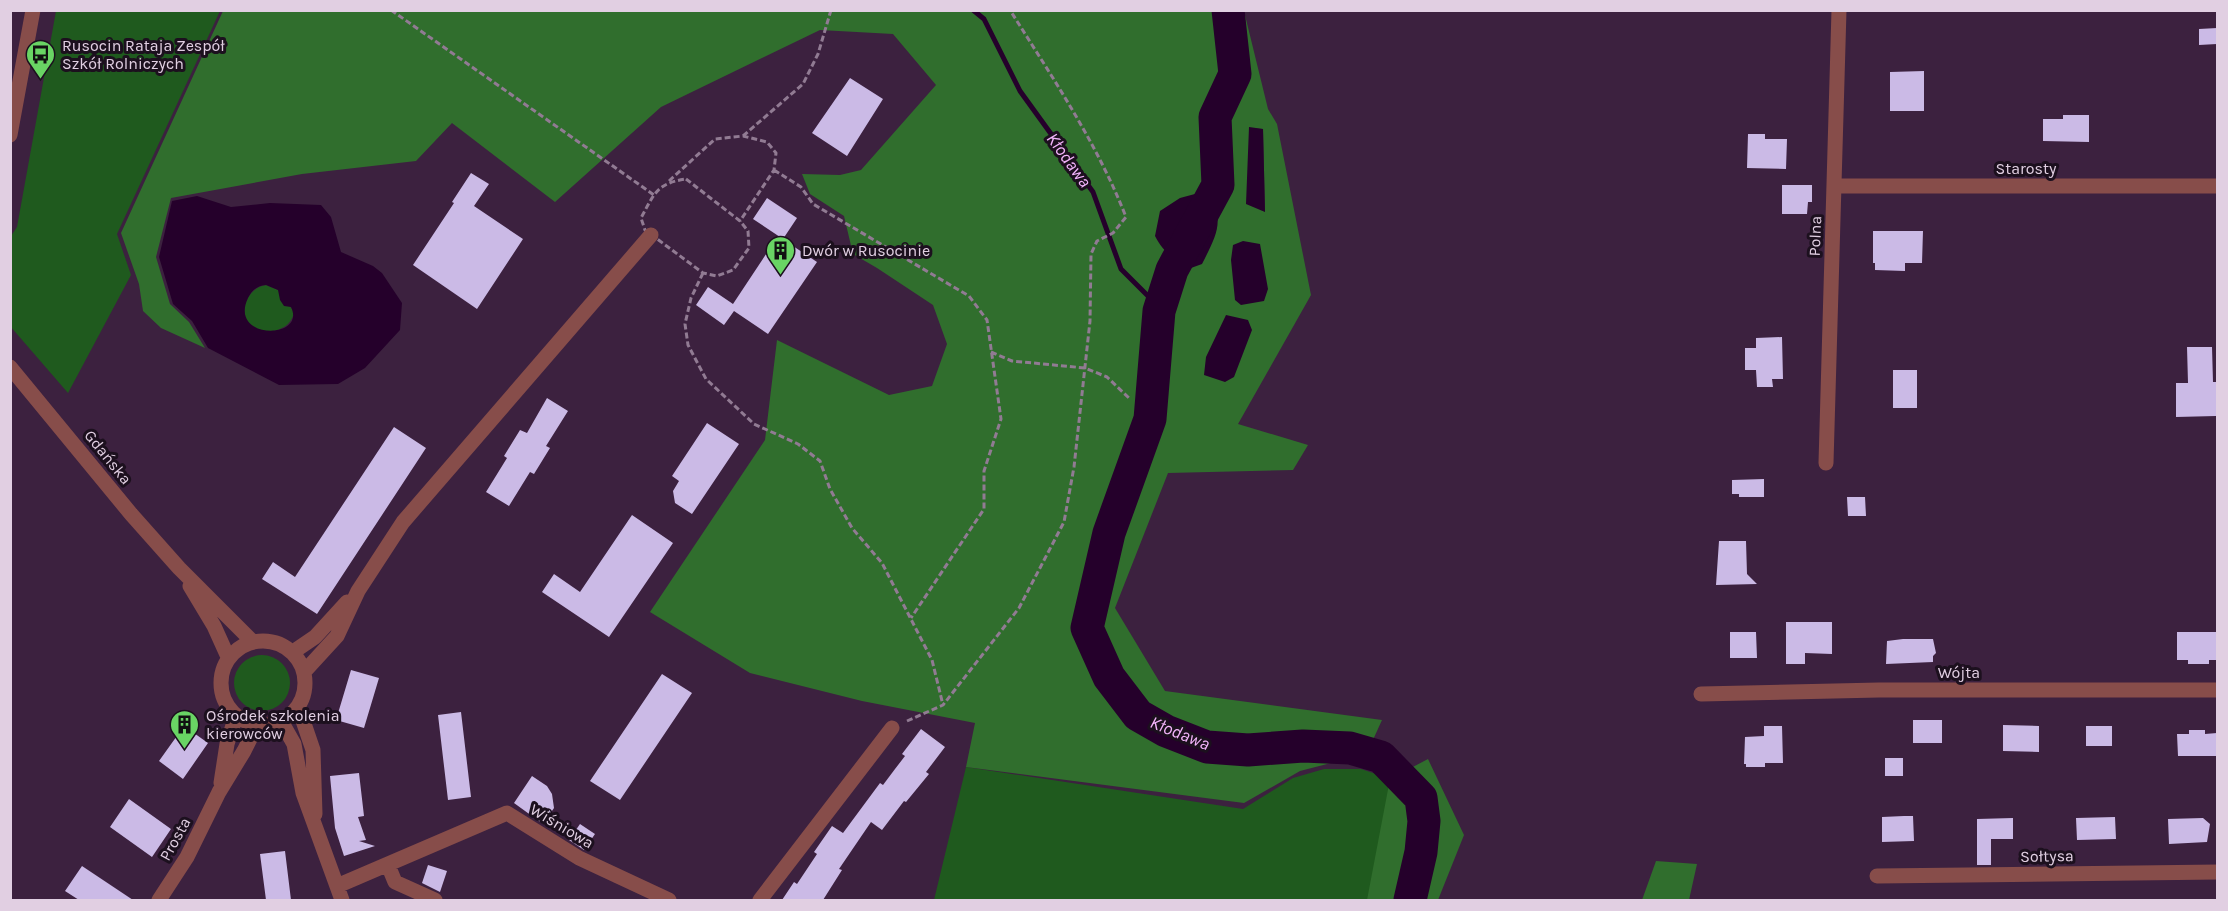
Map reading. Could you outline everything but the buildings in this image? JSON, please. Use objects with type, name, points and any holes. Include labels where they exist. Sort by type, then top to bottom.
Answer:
[{"type":"street","points":[[10,135],[33,10]]},
{"type":"street","name":"Polna","points":[[1826,463],[1839,10]]},
{"type":"street","name":"Starosty","points":[[1835,186],[2217,186]]},
{"type":"street","points":[[304,672],[337,636],[358,591],[403,522],[651,235]]},
{"type":"street","name":"Gdańska","points":[[10,367],[131,514],[252,641]]},
{"type":"street","name":"Gdańska","points":[[180,568],[214,626],[228,657]]},
{"type":"street","points":[[292,652],[315,637],[358,591]]},
{"type":"street","points":[[252,641],[274,642],[292,652],[304,672],[303,696],[298,706],[281,721],[273,724],[256,725],[236,716],[225,704],[220,688],[221,672],[228,657],[239,647],[252,641]]},
{"type":"street","name":"Wójta","points":[[1701,694],[1879,690],[2217,690]]},
{"type":"street","points":[[298,706],[313,750],[316,826]]},
{"type":"street","name":"Prosta","points":[[219,792],[227,744],[236,716]]},
{"type":"street","points":[[281,721],[294,744],[303,793],[339,893]]},
{"type":"street","name":"Prosta","points":[[159,900],[187,857],[256,725]]},
{"type":"street","points":[[760,900],[892,728]]},
{"type":"street","name":"Wiśniowa","points":[[339,893],[388,865],[507,813],[579,858],[669,900]]},
{"type":"street","points":[[388,865],[395,882],[435,900]]},
{"type":"street","name":"Sołtysa","points":[[1877,876],[2217,872]]},
{"type":"path","points":[[390,10],[654,195]]},
{"type":"path","points":[[743,136],[803,84],[818,54],[831,10]]},
{"type":"path","points":[[892,728],[943,705],[1020,608],[1064,522],[1074,467],[1090,321],[1091,254],[1097,241],[1113,233],[1126,217],[1118,196],[1080,124],[1010,10]]},
{"type":"path","points":[[669,181],[686,179],[740,221],[748,231],[749,248],[733,270],[717,276],[703,273],[645,230],[641,218],[654,195],[669,181],[715,139],[743,136],[767,142],[776,153],[774,171],[740,221]]},
{"type":"path","points":[[774,171],[801,187],[813,204],[969,296],[987,320],[1001,419],[984,471],[984,509],[911,618]]},
{"type":"path","points":[[703,273],[691,298],[685,324],[688,345],[706,379],[754,424],[798,444],[820,460],[830,489],[846,519],[882,563],[911,618],[932,660],[943,705]]},
{"type":"path","points":[[991,352],[1012,361],[1084,368],[1107,377],[1130,399]]},
{"type":"green space","points":[[56,11],[220,11],[117,234],[131,275],[68,393],[10,326],[11,236],[17,227]]},
{"type":"green space","points":[[223,11],[1244,11],[1268,109],[1277,124],[1311,295],[1238,424],[1308,445],[1293,470],[1168,473],[1115,608],[1165,691],[1382,720],[1362,764],[1331,763],[1300,771],[1244,803],[966,767],[975,723],[862,701],[750,673],[650,612],[765,440],[777,340],[889,395],[932,386],[947,344],[933,305],[853,254],[844,216],[810,194],[802,174],[840,175],[861,170],[936,85],[893,34],[820,30],[661,107],[555,202],[452,123],[416,161],[302,174],[171,198],[156,257],[170,304],[189,322],[205,348],[161,328],[143,311],[139,284],[121,233]],"holes":[[[1249,128],[1263,129],[1265,212]]]},
{"type":"green space","points":[[266,285],[278,290],[294,312],[287,325],[274,331],[259,330],[253,327],[248,322],[244,311],[251,294]]},
{"type":"green space","points":[[262,655],[277,660],[285,668],[290,683],[285,698],[277,706],[262,711],[247,706],[239,698],[234,683],[239,668],[247,660]]},
{"type":"green space","points":[[1428,759],[1464,835],[1438,900],[1367,900],[1390,779]]},
{"type":"green space","points":[[966,767],[1243,809],[1293,778],[1324,769],[1361,769],[1385,777],[1398,804],[1393,900],[934,900]]},
{"type":"green space","points":[[1656,861],[1697,864],[1689,900],[1642,900]]},
{"type":"shaded area","points":[[1249,127],[1263,129],[1265,212],[1246,204]]},
{"type":"shaded area","points":[[1206,191],[1216,210],[1217,228],[1202,264],[1191,268],[1170,255],[1155,236],[1160,211],[1180,198]]},
{"type":"shaded area","points":[[197,196],[231,207],[270,203],[321,205],[331,217],[341,252],[373,266],[382,273],[402,303],[400,330],[365,368],[338,384],[279,385],[208,348],[192,321],[173,304],[159,257],[172,201]],"holes":[[[266,285],[278,290],[284,306],[291,307],[293,318],[288,325],[279,330],[268,331],[257,328],[249,322],[245,312],[248,298],[255,289]]]},
{"type":"shaded area","points":[[1243,241],[1260,244],[1268,289],[1264,301],[1241,305],[1235,300],[1231,260],[1233,245]]},
{"type":"shaded area","points":[[1226,315],[1248,320],[1252,330],[1234,377],[1225,382],[1204,375],[1206,357]]},
{"type":"waterway","name":"Kłodawa","points":[[973,10],[984,19],[1020,91],[1093,192],[1121,269],[1156,304],[1159,311]]},
{"type":"waterway","name":"Kłodawa","points":[[1228,10],[1235,74],[1215,117],[1218,185],[1172,270],[1159,311],[1150,419],[1109,533],[1087,628],[1109,677],[1138,715],[1166,731],[1207,747],[1248,750],[1303,746],[1350,748],[1381,757],[1421,798],[1424,821],[1421,852],[1410,900]]},
{"type":"place","name":"Rusocin Rataja Zespół Szkół Rolniczych","points":[[41,80]]},
{"type":"place","name":"Dwór w Rusocinie","points":[[781,276]]},
{"type":"place","name":"Ośrodek szkolenia kierowców","points":[[185,750]]}]
